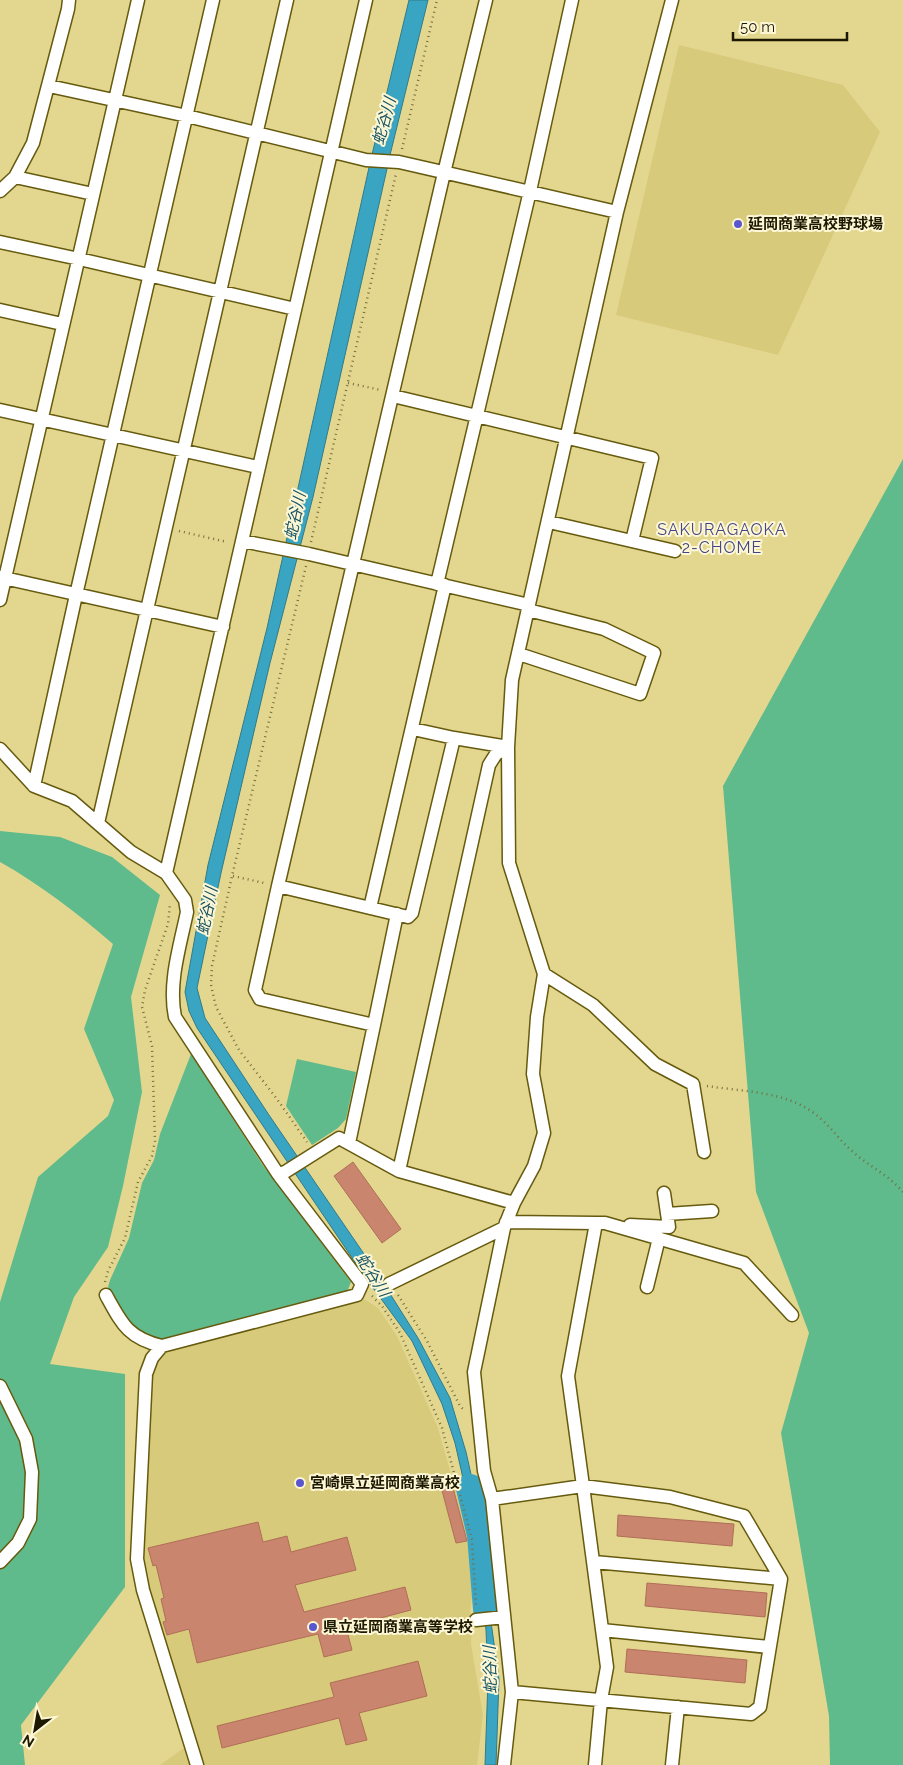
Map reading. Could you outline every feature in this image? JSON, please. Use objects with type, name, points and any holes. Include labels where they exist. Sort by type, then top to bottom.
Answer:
[{"type":"street","points":[[0,191],[15,177],[33,144],[69,0]]},
{"type":"street","points":[[0,600],[2,577],[79,258],[92,194],[138,0]]},
{"type":"street","points":[[34,786],[213,0]]},
{"type":"street","points":[[98,823],[258,134],[287,0]]},
{"type":"street","points":[[169,878],[258,467],[366,0]]},
{"type":"street","points":[[374,1025],[260,999],[254,990],[486,0]]},
{"type":"street","points":[[370,908],[413,729],[476,414],[530,191],[572,0]]},
{"type":"street","points":[[504,1765],[512,1692],[492,1499],[484,1471],[474,1372],[505,1225],[514,1203],[534,1166],[544,1133],[533,1074],[537,1017],[544,974],[508,863],[508,747],[512,680],[549,522],[617,212],[671,0]]},
{"type":"street","points":[[49,86],[187,116],[366,160],[399,162],[617,212]]},
{"type":"street","points":[[15,177],[92,194]]},
{"type":"street","points":[[0,242],[79,258],[295,309]]},
{"type":"street","points":[[0,310],[62,324]]},
{"type":"street","points":[[394,394],[652,458],[632,541]]},
{"type":"street","points":[[0,410],[258,467]]},
{"type":"street","points":[[549,522],[675,551]]},
{"type":"street","points":[[242,543],[278,548],[441,584],[604,629],[654,653],[640,694],[519,654]]},
{"type":"street","points":[[2,577],[223,627]]},
{"type":"street","points":[[413,729],[508,747]]},
{"type":"street","points":[[278,886],[408,917],[412,913],[454,738]]},
{"type":"street","points":[[399,1171],[489,764],[496,754],[508,747]]},
{"type":"street","points":[[0,749],[34,786],[72,801],[132,852],[169,878],[185,900],[187,912],[172,988],[175,1018],[282,1173],[362,1284],[357,1294],[162,1346],[147,1343],[133,1335],[118,1318],[106,1295]]},
{"type":"street","points":[[349,1144],[397,914]]},
{"type":"street","points":[[544,974],[592,1005],[655,1064],[693,1084],[704,1152]]},
{"type":"street","points":[[282,1173],[339,1138],[399,1171],[514,1203]]},
{"type":"street","points":[[389,1284],[505,1225],[601,1223],[669,1227],[664,1193]]},
{"type":"street","points":[[667,1214],[712,1211]]},
{"type":"street","points":[[601,1223],[744,1263],[792,1315]]},
{"type":"street","points":[[595,1765],[601,1700],[607,1667],[568,1376],[601,1223]]},
{"type":"street","points":[[647,1287],[659,1238]]},
{"type":"street","points":[[162,1346],[152,1358],[146,1374],[137,1559],[143,1590],[197,1765]]},
{"type":"street","points":[[0,1386],[26,1439],[32,1472],[30,1519],[18,1543],[0,1562]]},
{"type":"street","points":[[492,1499],[584,1486],[670,1497],[744,1516],[781,1579],[768,1648],[760,1707],[750,1714],[512,1692]]},
{"type":"street","points":[[594,1562],[781,1579]]},
{"type":"street","points":[[478,1619],[503,1617]]},
{"type":"street","points":[[602,1630],[768,1648]]},
{"type":"street","points":[[672,1765],[678,1707]]},
{"type":"path","points":[[309,1156],[277,1099],[239,1050],[216,1007],[211,985],[212,966],[437,0]]},
{"type":"path","points":[[348,383],[394,394]]},
{"type":"path","points":[[166,528],[242,543]]},
{"type":"path","points":[[232,876],[278,886]]},
{"type":"path","points":[[106,1295],[103,1288],[108,1271],[126,1238],[138,1182],[152,1156],[155,1141],[152,1046],[142,1007],[145,990],[168,924],[169,878]]},
{"type":"path","points":[[693,1084],[775,1096],[797,1102],[820,1117],[852,1151],[884,1174],[903,1192]]},
{"type":"path","points":[[389,1284],[427,1341],[460,1406],[480,1427]]},
{"type":"path","points":[[360,1289],[370,1293],[382,1306],[400,1333],[442,1428],[472,1540],[478,1619]]},
{"type":"shaded area","name":"延岡商業高校野球場","points":[[679,45],[843,85],[880,132],[778,355],[616,315]]},
{"type":"shaded area","name":"宮崎県立延岡商業高校","points":[[364,1299],[378,1308],[397,1336],[438,1428],[469,1538],[472,1597],[470,1610],[472,1626],[471,1644],[483,1715],[477,1765],[202,1765],[149,1589],[143,1558],[152,1376],[155,1366],[168,1350]]},
{"type":"shaded area","points":[[184,1748],[190,1765],[160,1765]]},
{"type":"green space","points":[[903,459],[903,1765],[830,1765],[829,1716],[781,1433],[809,1333],[756,1192],[723,786]]},
{"type":"green space","points":[[0,831],[60,837],[112,857],[160,895],[131,997],[142,1092],[123,1186],[108,1247],[74,1297],[50,1364],[125,1374],[125,1587],[21,1725],[25,1765],[0,1765],[0,1302],[38,1177],[108,1116],[114,1100],[84,1029],[113,944],[58,900],[0,862]]},
{"type":"green space","points":[[191,1054],[262,1164],[351,1282],[347,1292],[158,1342],[134,1329],[122,1314],[108,1287],[129,1238],[142,1183],[154,1160],[160,1134]]},
{"type":"green space","points":[[297,1059],[356,1072],[346,1119],[338,1128],[312,1145],[286,1106]]},
{"type":"water","points":[[409,0],[428,0],[391,151],[313,497],[270,663],[221,873],[197,988],[205,1018],[375,1270],[418,1338],[450,1398],[466,1452],[475,1492],[499,1679],[496,1765],[485,1765],[488,1679],[486,1630],[478,1544],[455,1443],[442,1404],[412,1341],[365,1277],[197,1028],[189,1011],[185,992],[208,865],[267,628],[370,163]]},
{"type":"building","points":[[353,1162],[401,1229],[382,1243],[334,1176]]},
{"type":"building","points":[[451,1480],[467,1541],[456,1543],[440,1483]]},
{"type":"building","points":[[618,1515],[734,1524],[732,1546],[617,1536]]},
{"type":"building","points":[[258,1522],[263,1542],[287,1536],[291,1552],[347,1537],[356,1570],[295,1585],[304,1612],[405,1587],[411,1610],[346,1627],[352,1650],[324,1657],[318,1634],[197,1663],[189,1629],[167,1635],[163,1622],[166,1621],[161,1599],[164,1598],[156,1565],[153,1566],[148,1548]]},
{"type":"building","points":[[647,1583],[767,1593],[765,1617],[645,1606]]},
{"type":"building","points":[[627,1649],[747,1660],[745,1683],[625,1672]]},
{"type":"building","points":[[418,1661],[427,1696],[359,1713],[367,1740],[346,1745],[339,1718],[222,1748],[217,1726],[334,1697],[330,1683]]},
{"type":"waterway","name":"蛇谷川","points":[[470,1488],[481,1535],[487,1609]]},
{"type":"place","name":"延岡商業高校野球場","points":[[738,224]]},
{"type":"place","name":"宮崎県立延岡商業高校","points":[[300,1483]]},
{"type":"place","name":"県立延岡商業高等学校","points":[[313,1627]]},
{"type":"district","name":"SAKURAGAOKA 2-CHOME","points":[[722,538]]}]
